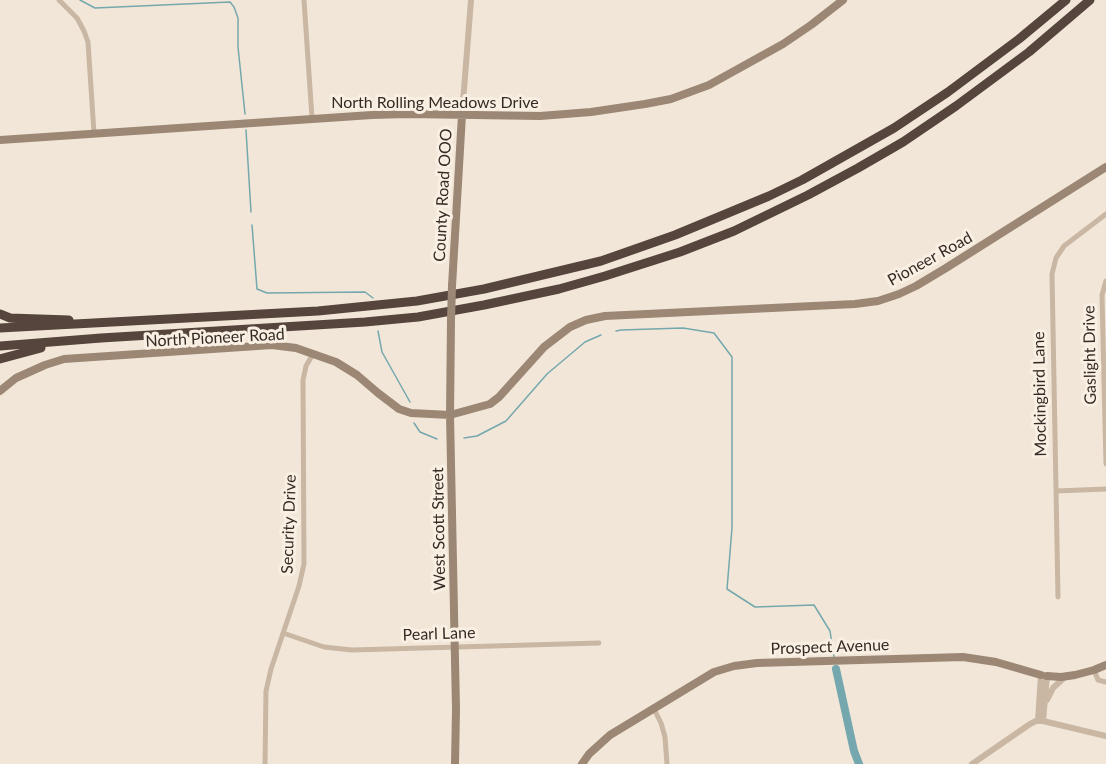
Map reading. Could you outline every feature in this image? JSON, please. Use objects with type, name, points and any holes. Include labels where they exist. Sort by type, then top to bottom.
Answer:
[{"type":"highway","points":[[0,328],[318,311],[417,300],[484,289],[601,261],[675,235],[802,180],[894,128],[948,92],[1066,0]]},
{"type":"highway","points":[[0,346],[291,328],[418,317],[559,289],[605,276],[680,252],[734,231],[858,168],[903,142],[998,76],[1090,0]]},
{"type":"highway","points":[[0,314],[10,318],[125,322]]},
{"type":"highway","points":[[0,359],[36,349],[101,338]]},
{"type":"main road","name":"North Rolling Meadows Drive","points":[[0,140],[312,118],[408,114],[540,116],[591,112],[645,104],[671,99],[709,85],[758,59],[808,27],[843,0]]},
{"type":"main road","name":"County Road OOO","points":[[451,320],[462,115]]},
{"type":"main road","name":"Pioneer Road","points":[[745,309],[855,304],[878,301],[899,294],[946,268],[1106,167]]},
{"type":"main road","name":"North Pioneer Road","points":[[0,391],[16,378],[45,365],[64,360],[272,345],[296,348],[336,362],[357,375],[399,409],[411,413],[450,415],[481,408],[499,398],[544,347],[570,327],[586,320],[605,316],[745,309]]},
{"type":"main road","name":"West Scott Street","points":[[451,320],[450,415],[457,764]]},
{"type":"main road","name":"Prospect Avenue","points":[[582,764],[592,750],[609,735],[707,676],[727,667],[757,663],[973,657],[1044,676],[1066,676],[1106,665]]},
{"type":"street","points":[[59,0],[77,18],[88,42],[94,133]]},
{"type":"street","points":[[304,0],[312,118]]},
{"type":"street","name":"County Road OOO","points":[[462,115],[471,0]]},
{"type":"street","name":"Mockingbird Lane","points":[[1058,597],[1052,270],[1064,246],[1106,214]]},
{"type":"street","name":"Gaslight Drive","points":[[1106,281],[1102,295],[1106,464]]},
{"type":"street","name":"Security Drive","points":[[265,764],[266,691],[304,564],[303,382],[306,366],[313,354]]},
{"type":"street","points":[[1056,491],[1106,489]]},
{"type":"street","name":"Pearl Lane","points":[[284,633],[342,650],[598,643]]},
{"type":"street","points":[[1094,670],[1098,680],[1106,682]]},
{"type":"street","points":[[1044,676],[1044,712]]},
{"type":"street","points":[[1041,721],[1044,676]]},
{"type":"street","points":[[1041,721],[1051,691],[1066,676]]},
{"type":"street","points":[[654,709],[665,737],[667,764]]},
{"type":"street","points":[[972,764],[1030,724],[1041,721],[1105,736],[1106,728]]},
{"type":"waterway","points":[[80,0],[95,8],[230,2],[238,18],[238,47],[245,114]]},
{"type":"waterway","points":[[246,130],[251,212]]},
{"type":"waterway","points":[[252,225],[257,289],[267,293],[365,292],[373,298]]},
{"type":"waterway","points":[[616,331],[683,328],[714,333],[732,357],[732,528],[727,589],[755,607],[814,605],[830,631],[834,657]]},
{"type":"waterway","points":[[378,331],[382,352],[410,402]]},
{"type":"waterway","points":[[464,438],[477,436],[506,421],[547,374],[585,342],[601,335]]},
{"type":"waterway","points":[[414,423],[420,432],[437,439]]},
{"type":"waterway","points":[[836,669],[854,751],[859,764]]}]
